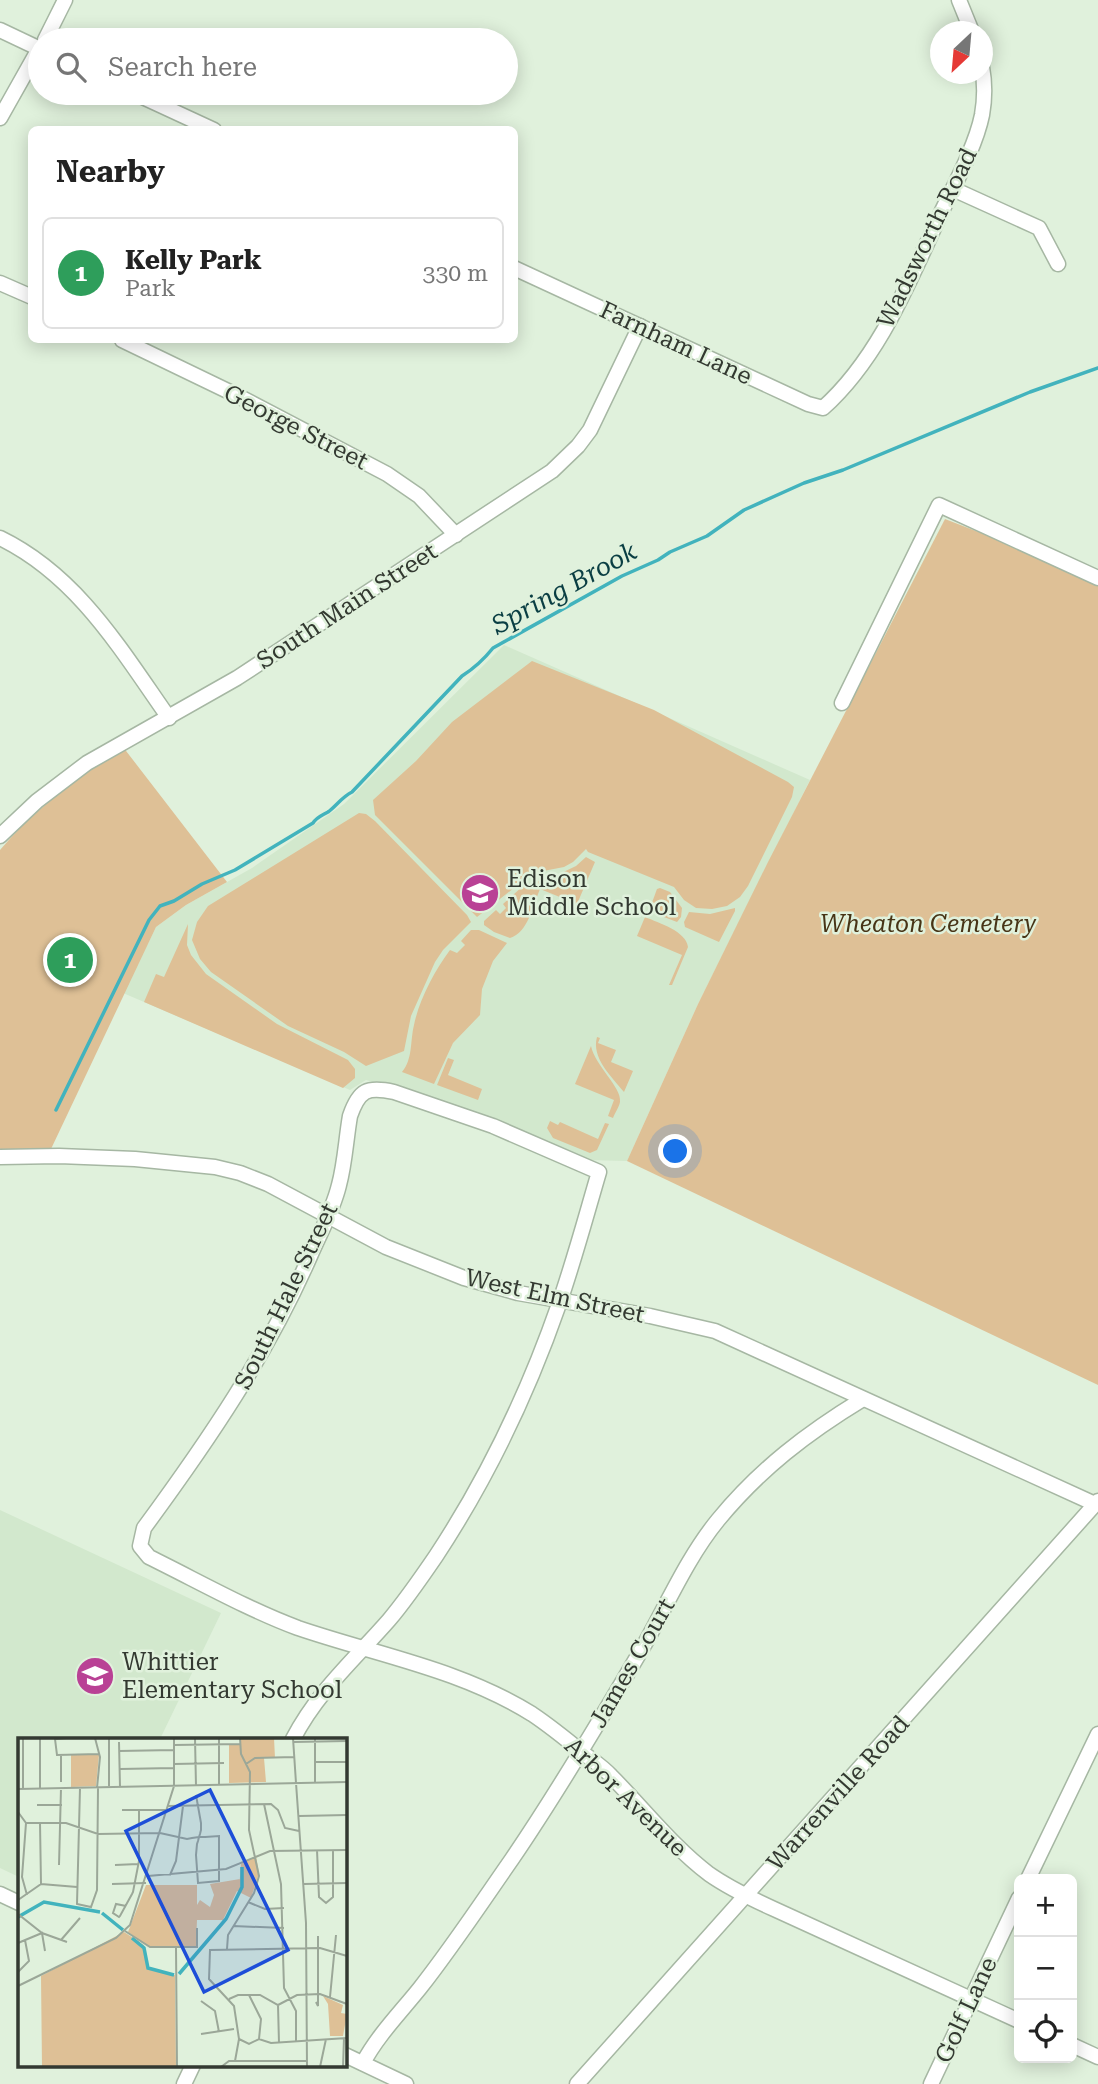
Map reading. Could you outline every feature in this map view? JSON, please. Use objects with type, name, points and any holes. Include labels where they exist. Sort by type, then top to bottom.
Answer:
[{"type":"street","points":[[50,28],[65,0]]},
{"type":"street","points":[[959,0],[968,21]]},
{"type":"street","points":[[0,30],[28,41]]},
{"type":"street","points":[[0,118],[28,69]]},
{"type":"street","name":"Wadsworth Road","points":[[836,397],[891,318],[953,189],[978,132],[985,84]]},
{"type":"street","points":[[160,105],[205,126]]},
{"type":"street","points":[[953,189],[1039,228],[1058,264]]},
{"type":"street","name":"Farnham Lane","points":[[518,270],[808,404],[823,408],[836,397]]},
{"type":"street","points":[[0,283],[28,295]]},
{"type":"street","name":"South Main Street","points":[[0,836],[64,780],[119,744],[237,678],[552,471],[579,446],[598,417],[640,326]]},
{"type":"street","name":"George Street","points":[[128,343],[236,395],[387,474],[419,496],[456,535]]},
{"type":"street","points":[[842,703],[939,505],[1098,578]]},
{"type":"street","points":[[0,538],[34,558],[79,596],[106,629],[169,718]]},
{"type":"street","name":"South Hale Street","points":[[149,1557],[140,1546],[144,1528],[240,1390],[280,1320],[329,1218],[340,1184],[353,1106],[359,1096],[368,1090],[378,1088],[394,1092],[493,1126],[599,1172],[560,1302]]},
{"type":"street","name":"West Elm Street","points":[[0,1157],[135,1159],[215,1167],[240,1173],[268,1184],[386,1247],[439,1270],[494,1287],[560,1302],[650,1316],[715,1331],[1096,1502]]},
{"type":"street","points":[[294,1738],[317,1699],[389,1620],[412,1590],[461,1517],[524,1394],[560,1302]]},
{"type":"street","name":"James Court","points":[[363,2063],[373,2045],[421,1987],[506,1868],[581,1751],[698,1547],[718,1520],[773,1461],[807,1435],[863,1399]]},
{"type":"street","name":"Warrenville Road","points":[[577,2084],[1096,1502]]},
{"type":"street","name":"Arbor Avenue","points":[[149,1557],[295,1626],[361,1649],[402,1659],[493,1692],[558,1732],[609,1773],[674,1844],[711,1875],[747,1896],[1014,2019]]},
{"type":"street","points":[[1030,1874],[1098,1734]]},
{"type":"street","points":[[0,1894],[18,1903]]},
{"type":"street","name":"Golf Lane","points":[[931,2084],[1014,1909]]},
{"type":"street","points":[[1077,2047],[1098,2057]]},
{"type":"street","points":[[346,2055],[406,2084]]},
{"type":"street","points":[[184,2084],[193,2066]]},
{"type":"shaded area","name":"Edison Middle School","points":[[504,645],[810,780],[698,1004],[627,1161],[587,1160],[482,1116],[366,1080],[350,1090],[123,993],[156,927],[186,905],[252,868],[344,804]]},
{"type":"shaded area","name":"Whittier Elementary School","points":[[0,1510],[221,1613],[160,1738],[18,1738],[18,1877],[0,1868]]},
{"type":"green space","name":"Wheaton Cemetery","points":[[945,519],[1017,547],[1098,585],[1098,1385],[627,1161],[698,1004],[768,862]]},
{"type":"green space","points":[[532,661],[654,710],[794,787],[792,797],[740,897],[727,906],[696,908],[684,900],[674,887],[586,849],[564,867],[533,873],[477,917],[375,815],[373,800],[416,761],[452,722]]},
{"type":"green space","points":[[123,747],[227,882],[186,905],[156,927],[51,1149],[0,1150],[0,850],[43,807]]},
{"type":"green space","points":[[359,813],[366,814],[375,821],[471,922],[435,962],[411,1016],[404,1051],[366,1066],[344,1052],[288,1026],[211,972],[200,959],[192,940],[197,922],[208,906]]},
{"type":"green space","points":[[586,857],[595,862],[577,904],[540,889],[526,925],[516,935],[510,938],[484,925],[484,921],[496,910],[500,914],[506,908],[503,904],[524,885],[553,877],[576,866]]},
{"type":"green space","points":[[657,889],[670,892],[682,908],[677,922],[651,912]]},
{"type":"green space","points":[[735,908],[719,942],[685,927],[684,922],[689,912],[710,914]]},
{"type":"green space","points":[[645,917],[671,928],[686,941],[688,947],[672,985],[669,985],[682,955],[637,936]]},
{"type":"green space","points":[[188,924],[187,945],[191,955],[206,974],[277,1024],[348,1060],[355,1069],[355,1078],[343,1088],[144,1002],[156,974],[164,977]]},
{"type":"green space","points":[[471,930],[479,930],[507,943],[493,961],[482,989],[480,1015],[453,1043],[434,1084],[402,1072],[410,1056],[416,1015],[428,986],[450,950],[457,953],[465,945],[461,941]]},
{"type":"green space","points":[[597,1037],[600,1038],[598,1043],[616,1050],[611,1062],[633,1071],[624,1092],[600,1060]]},
{"type":"green space","points":[[591,1046],[593,1054],[619,1096],[619,1104],[613,1118],[608,1116],[614,1100],[575,1084]]},
{"type":"green space","points":[[448,1058],[454,1060],[448,1075],[482,1089],[478,1100],[437,1085]]},
{"type":"green space","points":[[550,1121],[558,1125],[560,1122],[598,1139],[605,1123],[609,1124],[597,1150],[590,1153],[553,1138],[547,1128]]},
{"type":"waterway","name":"Spring Brook","points":[[56,1110],[149,920],[160,906],[235,870],[328,812],[352,792],[462,676],[493,648],[622,576],[707,536],[744,510],[1030,392],[1098,368]]},
{"type":"place","name":"Edison Middle School","points":[[480,893]]},
{"type":"place","name":"Kelly Park","points":[[70,960]]},
{"type":"place","name":"Whittier Elementary School","points":[[95,1676]]}]
